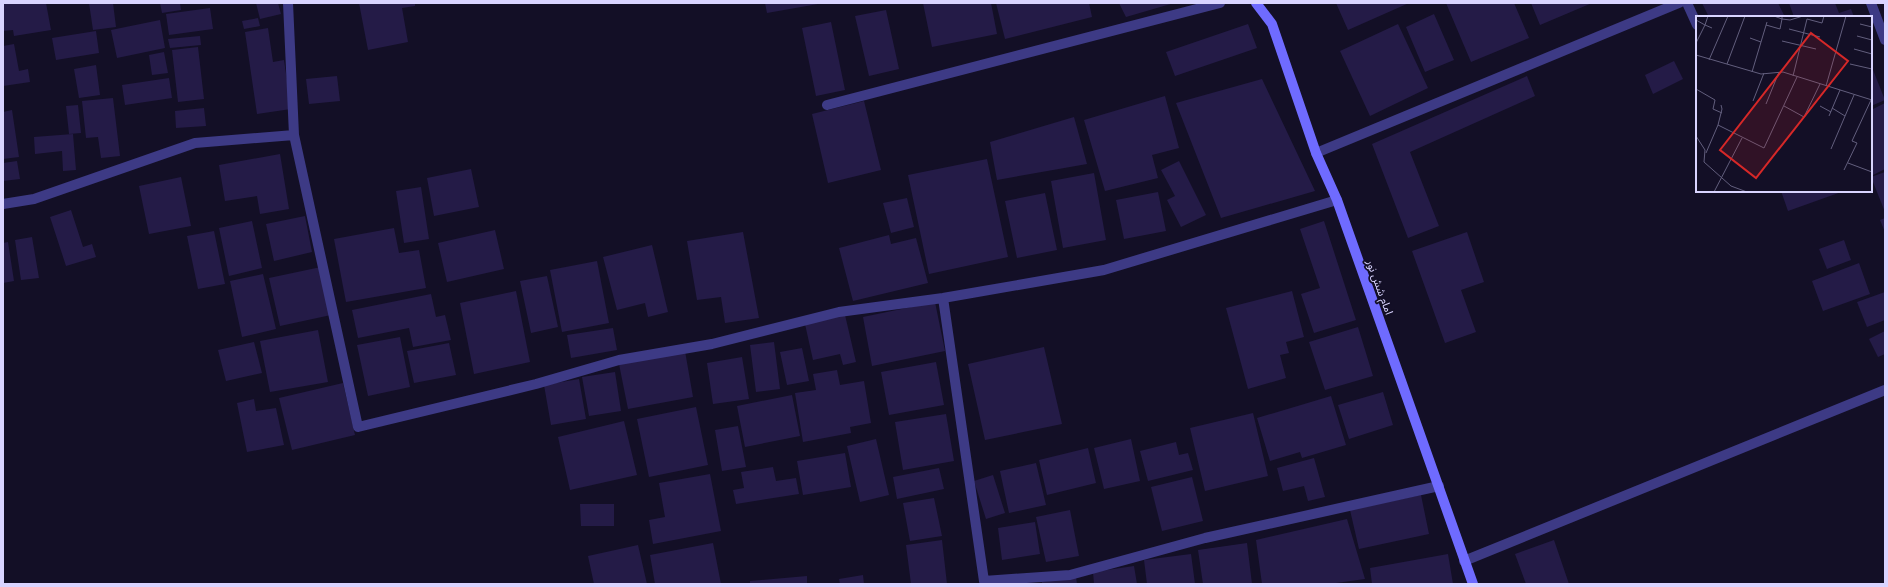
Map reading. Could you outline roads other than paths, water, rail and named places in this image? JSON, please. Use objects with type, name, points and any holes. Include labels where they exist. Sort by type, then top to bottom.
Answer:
[{"type":"street","points":[[288,3],[294,135],[358,427],[536,384],[619,360],[712,344],[839,312],[943,298],[1104,270],[1337,200]]},
{"type":"street","points":[[827,105],[1220,3]]},
{"type":"street","name":"امام شش نور","points":[[1256,3],[1272,24],[1316,153],[1337,200],[1473,584]]},
{"type":"street","points":[[1316,153],[1679,3]]},
{"type":"street","points":[[1687,3],[1696,24]]},
{"type":"street","points":[[1871,3],[1885,40]]},
{"type":"street","points":[[3,204],[34,199],[195,143],[294,135]]},
{"type":"street","points":[[943,298],[984,582],[1070,576],[1205,538],[1439,486]]},
{"type":"street","points":[[1464,561],[1885,390]]}]
